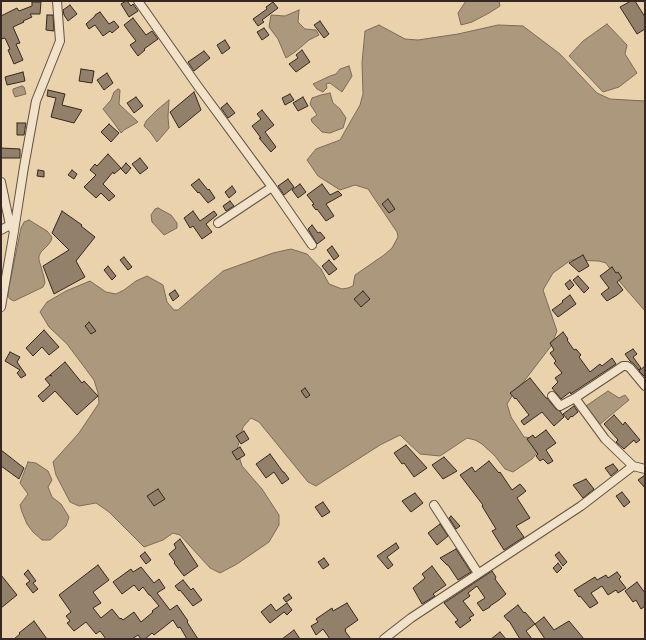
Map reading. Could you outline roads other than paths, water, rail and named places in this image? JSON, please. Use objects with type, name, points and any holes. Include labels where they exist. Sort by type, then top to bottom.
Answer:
[{"type":"street","points":[[138,1],[312,245]]},
{"type":"street","points":[[1,308],[12,228],[36,101],[60,41],[58,2]]},
{"type":"street","points":[[1,182],[12,228]]},
{"type":"street","points":[[218,223],[272,187]]},
{"type":"street","points":[[1,230],[12,228]]},
{"type":"street","points":[[552,396],[560,406],[575,398],[623,366],[630,368],[645,386]]},
{"type":"street","points":[[575,398],[605,438],[633,466],[645,469]]},
{"type":"street","points":[[384,639],[411,618],[581,506],[633,466]]},
{"type":"street","points":[[434,505],[478,573]]}]
